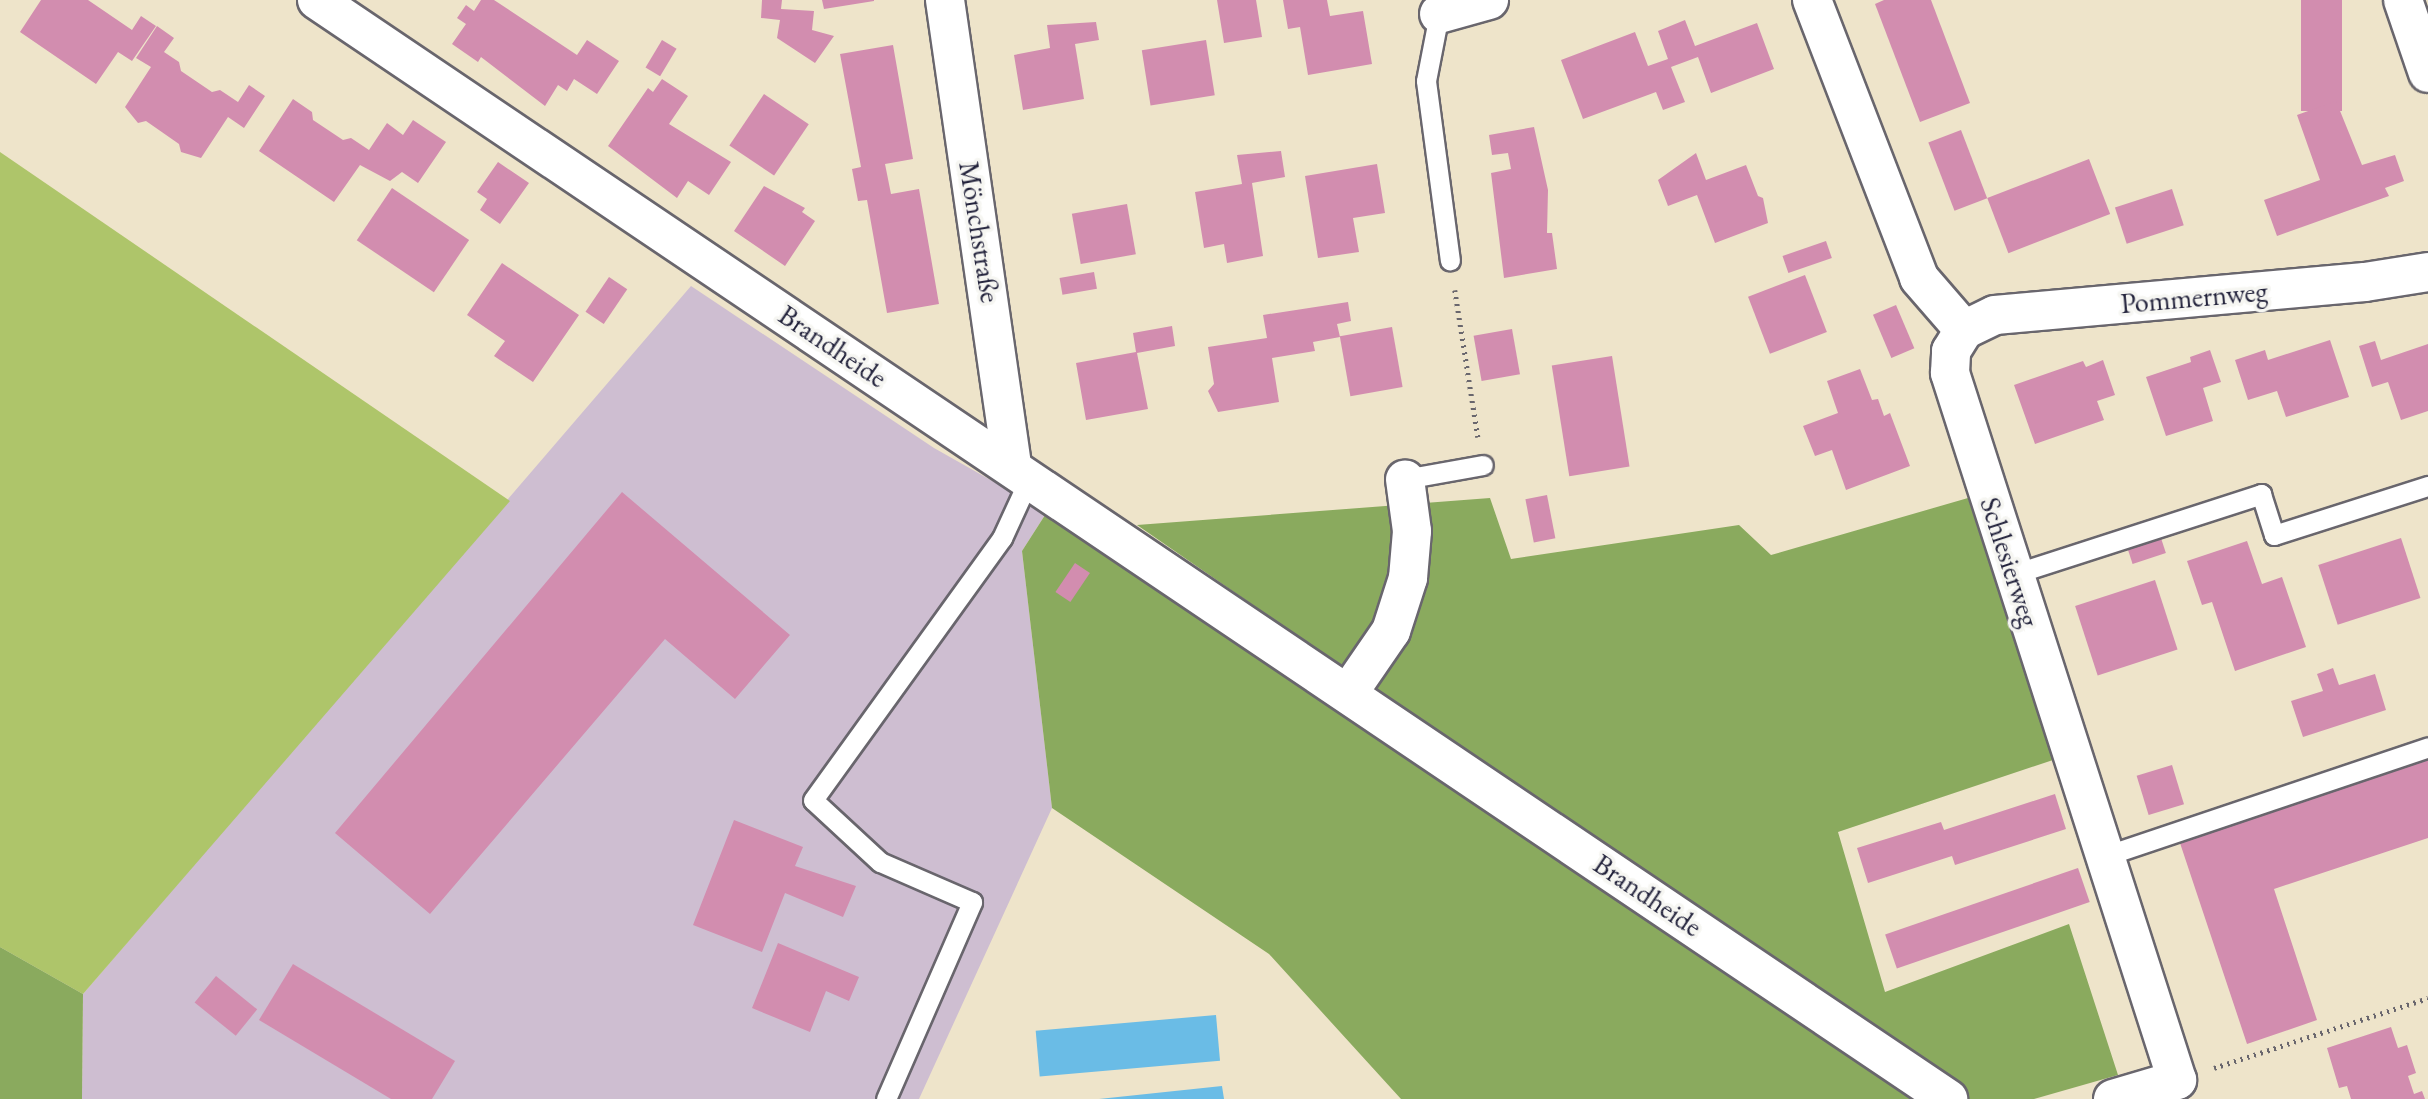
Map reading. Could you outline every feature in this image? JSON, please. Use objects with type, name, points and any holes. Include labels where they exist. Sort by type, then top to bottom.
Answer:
[{"type":"street","name":"Brandheide","points":[[317,0],[1349,692],[1948,1099]]},
{"type":"street","name":"Mönchstraße","points":[[945,0],[1021,471]]},
{"type":"street","points":[[1440,14],[1489,0]]},
{"type":"street","points":[[1812,0],[1919,278],[1964,331]]},
{"type":"street","points":[[2403,0],[2428,73]]},
{"type":"street","name":"Pommernweg","points":[[1964,331],[1995,315],[2365,282],[2428,272]]},
{"type":"street","name":"Schlesierweg","points":[[1964,331],[1951,351],[1950,373],[2177,1080]]},
{"type":"street","points":[[1349,692],[1391,631],[1408,578],[1412,531],[1405,479]]},
{"type":"street","points":[[2113,1099],[2177,1080]]},
{"type":"lane","points":[[1440,14],[1426,81],[1450,260]]},
{"type":"lane","points":[[1405,479],[1483,465]]},
{"type":"lane","points":[[886,1099],[972,902],[880,862],[813,800],[1002,538],[1021,471]]},
{"type":"lane","points":[[2014,574],[2260,494],[2274,535],[2428,486]]},
{"type":"lane","points":[[2105,856],[2428,747]]},
{"type":"path","points":[[1450,260],[1483,465]]},
{"type":"path","points":[[2177,1080],[2428,998]]},
{"type":"shaded area","points":[[691,286],[934,448],[1047,512],[1022,551],[1052,808],[919,1099],[82,1099],[83,994]]},
{"type":"green space","points":[[0,152],[510,501],[83,994],[0,947]]},
{"type":"green space","points":[[1490,498],[1511,559],[1739,525],[1771,555],[1968,498],[2053,760],[1838,832],[1885,992],[2069,924],[2118,1075],[2034,1099],[1968,1099],[1137,525]]},
{"type":"green space","points":[[1047,512],[1915,1099],[1401,1099],[1269,954],[1052,808],[1022,551]]},
{"type":"green space","points":[[0,947],[83,994],[82,1099],[0,1099]]},
{"type":"water","points":[[1216,1015],[1220,1061],[1040,1077],[1036,1031]]},
{"type":"water","points":[[1222,1086],[1224,1099],[1099,1099]]},
{"type":"building","points":[[41,0],[88,0],[132,30],[141,16],[156,26],[132,61],[118,52],[96,84],[20,32]]},
{"type":"building","points":[[481,0],[494,0],[577,55],[587,40],[619,61],[597,94],[574,79],[567,91],[558,85],[545,106],[481,57],[478,62],[452,44],[466,24],[457,18],[466,5],[474,11]]},
{"type":"building","points":[[762,0],[782,0],[781,9],[814,11],[812,30],[834,36],[815,63],[777,38],[780,20],[761,18]]},
{"type":"building","points":[[822,0],[874,0],[874,1],[824,9]]},
{"type":"building","points":[[1217,0],[1256,0],[1262,37],[1224,43]]},
{"type":"building","points":[[1283,0],[1327,0],[1330,16],[1363,11],[1372,64],[1308,75],[1300,27],[1288,29]]},
{"type":"building","points":[[1884,0],[1931,0],[1970,103],[1920,122],[1875,4]]},
{"type":"building","points":[[2301,0],[2342,0],[2342,111],[2301,111]]},
{"type":"building","points":[[1685,20],[1695,46],[1757,23],[1774,69],[1711,93],[1698,57],[1671,67],[1685,102],[1663,110],[1656,92],[1583,119],[1561,60],[1635,32],[1648,66],[1668,59],[1658,31]]},
{"type":"building","points":[[1096,22],[1099,40],[1075,44],[1084,99],[1023,110],[1014,55],[1050,48],[1047,25]]},
{"type":"building","points":[[157,26],[174,38],[164,52],[179,62],[181,71],[212,92],[220,90],[238,102],[249,85],[265,96],[244,128],[228,117],[201,158],[181,152],[179,144],[146,121],[138,123],[125,107],[151,67],[136,58]]},
{"type":"building","points":[[662,40],[677,49],[660,76],[646,67]]},
{"type":"building","points":[[1206,40],[1215,95],[1151,105],[1142,50]]},
{"type":"building","points":[[893,45],[913,159],[885,164],[891,194],[919,189],[939,304],[887,313],[867,200],[858,201],[852,169],[861,167],[840,54]]},
{"type":"building","points":[[662,79],[688,96],[669,124],[731,162],[709,195],[688,181],[677,198],[608,146],[648,88],[653,92]]},
{"type":"building","points":[[764,94],[809,124],[774,176],[729,145]]},
{"type":"building","points":[[293,99],[312,112],[313,120],[343,140],[351,138],[369,150],[387,123],[403,135],[413,120],[446,142],[418,183],[402,172],[390,181],[360,165],[334,202],[259,151]]},
{"type":"building","points":[[2336,101],[2362,165],[2395,155],[2404,181],[2385,188],[2389,196],[2277,236],[2264,200],[2320,180],[2297,115]]},
{"type":"building","points":[[1534,127],[1548,190],[1547,233],[1552,233],[1557,269],[1504,278],[1491,173],[1511,169],[1508,153],[1492,155],[1489,135]]},
{"type":"building","points":[[1961,130],[1987,198],[1954,211],[1928,143]]},
{"type":"building","points":[[1281,151],[1285,177],[1252,183],[1263,256],[1227,263],[1224,244],[1204,248],[1195,192],[1242,184],[1237,155]]},
{"type":"building","points":[[1696,153],[1706,180],[1746,165],[1758,196],[1763,198],[1768,223],[1715,243],[1697,195],[1668,206],[1658,180]]},
{"type":"building","points":[[2089,159],[2110,214],[2008,253],[1987,198]]},
{"type":"building","points":[[498,162],[529,183],[500,224],[480,210],[487,199],[477,192]]},
{"type":"building","points":[[1377,164],[1385,213],[1353,218],[1359,252],[1318,258],[1305,176]]},
{"type":"building","points":[[764,186],[805,208],[802,212],[815,221],[785,266],[734,231]]},
{"type":"building","points":[[392,188],[469,240],[434,292],[357,240]]},
{"type":"building","points":[[2172,189],[2184,225],[2127,244],[2115,208]]},
{"type":"building","points":[[1127,204],[1136,254],[1081,264],[1072,214]]},
{"type":"building","points":[[1826,241],[1832,258],[1788,273],[1783,256]]},
{"type":"building","points":[[502,263],[579,315],[533,382],[494,356],[505,341],[467,315]]},
{"type":"building","points":[[1094,272],[1097,289],[1062,295],[1060,278]]},
{"type":"building","points":[[1805,275],[1827,332],[1770,354],[1748,297]]},
{"type":"building","points":[[609,277],[627,289],[604,324],[586,312]]},
{"type":"building","points":[[1348,302],[1351,321],[1337,324],[1340,337],[1313,342],[1315,351],[1272,358],[1279,402],[1218,412],[1208,391],[1214,384],[1208,347],[1267,338],[1263,315]]},
{"type":"building","points":[[1896,305],[1914,348],[1891,358],[1873,315]]},
{"type":"building","points":[[1172,326],[1175,346],[1137,353],[1148,409],[1086,420],[1076,363],[1136,352],[1133,333]]},
{"type":"building","points":[[1392,327],[1403,387],[1350,396],[1340,336]]},
{"type":"building","points":[[1512,329],[1520,374],[1482,381],[1474,336]]},
{"type":"building","points":[[2330,340],[2349,397],[2286,417],[2277,391],[2248,400],[2235,360],[2265,350],[2268,360]]},
{"type":"building","points":[[2375,341],[2381,360],[2428,344],[2428,411],[2401,420],[2388,382],[2372,387],[2359,346]]},
{"type":"building","points":[[2210,350],[2221,382],[2203,388],[2213,421],[2166,436],[2146,377],[2191,362],[2190,357]]},
{"type":"building","points":[[1612,356],[1630,467],[1569,476],[1552,366]]},
{"type":"building","points":[[2103,360],[2115,395],[2097,401],[2104,420],[2035,444],[2014,385],[2083,361],[2086,367]]},
{"type":"building","points":[[1860,369],[1872,400],[1878,399],[1884,416],[1890,413],[1910,466],[1846,490],[1832,450],[1815,456],[1803,426],[1838,413],[1827,381]]},
{"type":"building","points":[[622,492],[790,635],[735,699],[665,639],[430,914],[335,833]]},
{"type":"building","points":[[1547,495],[1555,538],[1534,542],[1525,499]]},
{"type":"building","points":[[2160,535],[2166,553],[2133,564],[2127,546]]},
{"type":"building","points":[[2401,538],[2420,598],[2338,625],[2318,565]]},
{"type":"building","points":[[2247,541],[2262,584],[2282,577],[2306,647],[2235,671],[2212,602],[2202,605],[2187,561]]},
{"type":"building","points":[[1075,563],[1090,573],[1070,602],[1055,592]]},
{"type":"building","points":[[2155,580],[2178,649],[2098,675],[2075,606]]},
{"type":"building","points":[[2333,668],[2339,685],[2375,674],[2386,710],[2303,737],[2291,701],[2323,691],[2317,674]]},
{"type":"building","points":[[2428,760],[2428,838],[2274,889],[2317,1020],[2247,1044],[2180,843]]},
{"type":"building","points":[[2172,765],[2184,804],[2149,815],[2137,776]]},
{"type":"building","points":[[2055,794],[2066,829],[1955,865],[1952,856],[1868,883],[1857,848],[1941,822],[1944,830]]},
{"type":"building","points":[[734,820],[803,847],[795,866],[856,886],[843,917],[785,893],[762,952],[693,925]]},
{"type":"building","points":[[2078,868],[2090,902],[1897,968],[1885,934]]},
{"type":"building","points":[[778,943],[859,977],[849,1001],[826,991],[810,1032],[752,1008]]},
{"type":"building","points":[[293,964],[455,1061],[432,1099],[391,1099],[259,1020]]},
{"type":"building","points":[[216,976],[257,1009],[236,1036],[195,1002]]},
{"type":"building","points":[[2391,1027],[2398,1048],[2407,1045],[2416,1073],[2408,1076],[2414,1094],[2422,1091],[2425,1099],[2351,1099],[2347,1086],[2339,1088],[2327,1048]]}]
